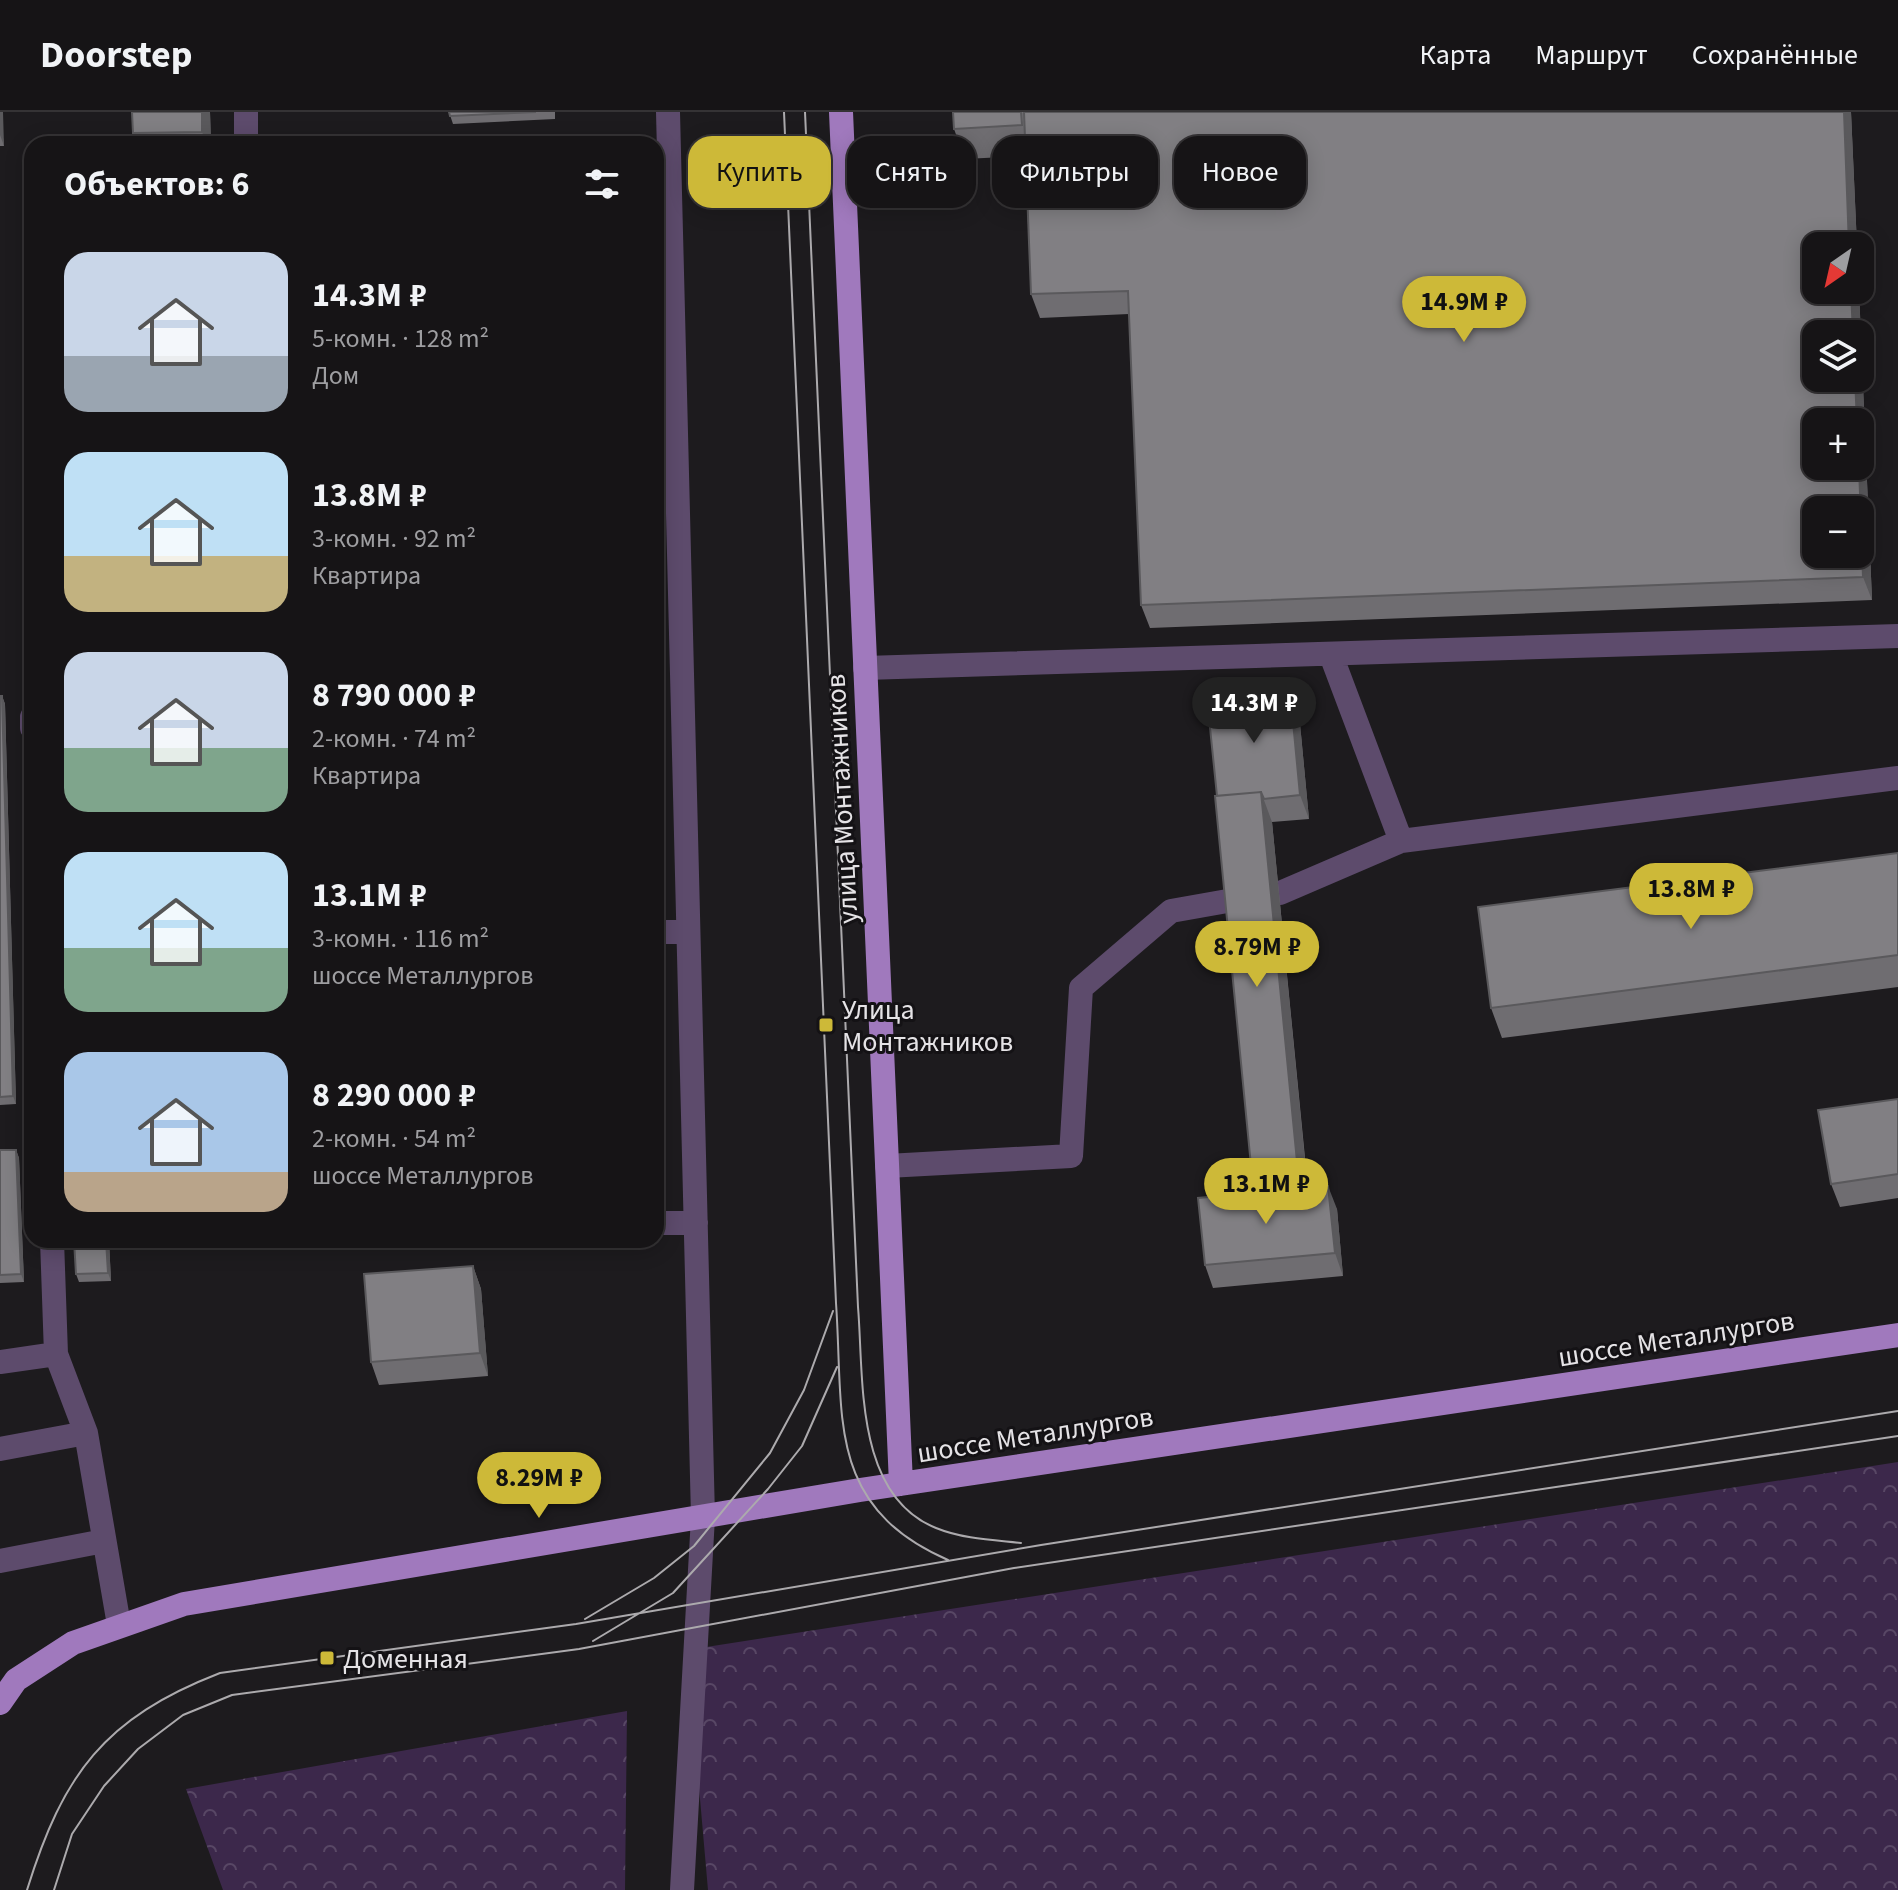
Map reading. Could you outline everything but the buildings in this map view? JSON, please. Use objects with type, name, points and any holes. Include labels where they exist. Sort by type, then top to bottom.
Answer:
[{"type":"main road","name":"улица Монтажников","points":[[841,112],[901,1484]]},
{"type":"main road","name":"шоссе Металлургов","points":[[8,1681],[73,1643],[184,1604],[901,1484],[1898,1335]]},
{"type":"main road","points":[[0,1703],[8,1681]]},
{"type":"lane","points":[[246,112],[246,136]]},
{"type":"lane","points":[[668,112],[664,305],[688,932],[703,1517],[682,1890]]},
{"type":"lane","points":[[865,668],[1898,636]]},
{"type":"lane","points":[[1331,655],[1401,841]]},
{"type":"lane","points":[[1280,893],[1401,841],[1898,778]]},
{"type":"lane","points":[[887,1166],[1071,1156],[1081,988],[1171,911],[1233,900]]},
{"type":"lane","points":[[664,932],[688,932]]},
{"type":"lane","points":[[664,1223],[696,1223]]},
{"type":"lane","points":[[52,1248],[56,1354],[86,1433],[119,1625]]},
{"type":"lane","points":[[0,1362],[56,1354]]},
{"type":"lane","points":[[0,1449],[86,1433]]},
{"type":"lane","points":[[0,1561],[104,1541]]},
{"type":"green space","points":[[1898,1462],[1898,1890],[708,1890],[687,1650]]},
{"type":"green space","points":[[627,1711],[625,1890],[223,1890],[186,1789]]},
{"type":"tram line","points":[[784,112],[843,1420],[849,1454],[861,1485],[880,1513],[908,1538],[948,1560]]},
{"type":"tram line","points":[[805,112],[858,1307],[868,1432],[890,1490],[909,1512],[946,1532],[1021,1543]]},
{"type":"tram line","points":[[585,1619],[654,1578],[694,1546],[770,1453],[804,1390],[833,1311]]},
{"type":"tram line","points":[[593,1641],[673,1593],[768,1489],[802,1446],[837,1367]]},
{"type":"tram line","points":[[27,1890],[56,1813],[73,1782],[94,1755],[117,1731],[146,1710],[180,1690],[220,1673],[576,1624],[1041,1545],[1898,1411]]},
{"type":"tram line","points":[[54,1890],[72,1834],[104,1786],[138,1749],[183,1715],[232,1695],[579,1649],[1014,1568],[1898,1436]]},
{"type":"place","name":"Улица Монтажников","points":[[826,1025]]},
{"type":"place","name":"Доменная","points":[[327,1658]]}]
